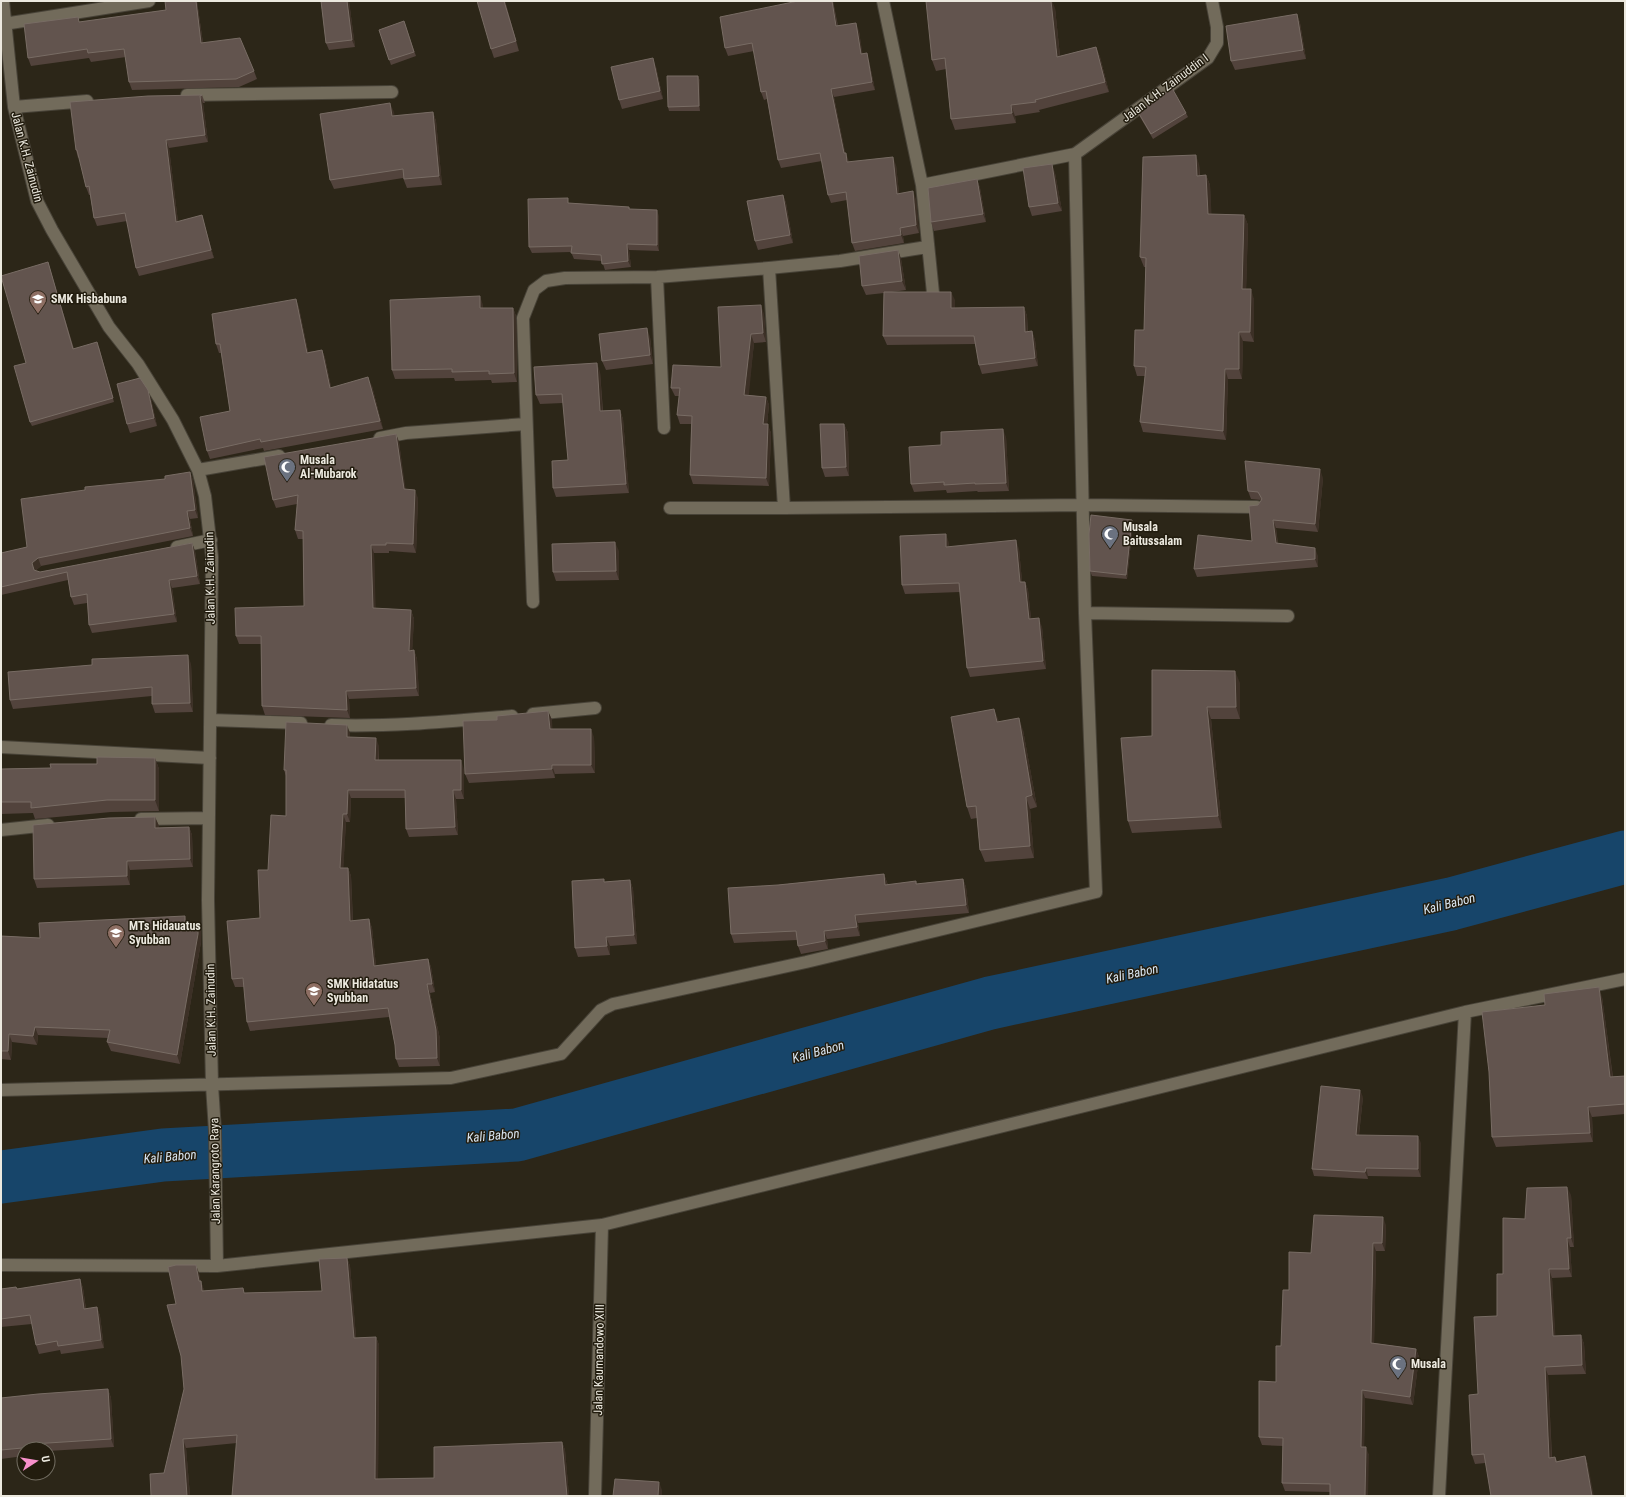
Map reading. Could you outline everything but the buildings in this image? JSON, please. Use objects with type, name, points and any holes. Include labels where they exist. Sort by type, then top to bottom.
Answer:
[{"type":"street","name":"Jalan K.H. Zainudin","points":[[3,1],[4,24],[14,107],[37,201],[109,327],[138,364],[173,420],[198,470],[205,496],[212,557],[208,900],[212,1085]]},
{"type":"street","points":[[4,24],[148,1]]},
{"type":"street","points":[[883,1],[922,185],[927,247],[933,293]]},
{"type":"street","name":"Jalan K.H. Zainuddin I","points":[[1075,154],[1208,58],[1217,43],[1217,27],[1212,1]]},
{"type":"street","points":[[173,96],[392,92]]},
{"type":"street","points":[[14,107],[97,100]]},
{"type":"street","points":[[1,1090],[451,1078],[555,1056],[564,1051],[601,1010],[613,1004],[806,962],[1096,892],[1085,613],[1075,154],[922,185]]},
{"type":"street","points":[[533,602],[523,318],[534,290],[546,281],[565,278],[657,277],[769,268],[840,261],[927,247]]},
{"type":"street","points":[[769,268],[784,508]]},
{"type":"street","points":[[657,277],[664,428]]},
{"type":"street","points":[[367,440],[406,433],[526,424]]},
{"type":"street","points":[[198,470],[290,454]]},
{"type":"street","points":[[670,508],[1083,505],[1257,507]]},
{"type":"street","points":[[165,549],[210,540]]},
{"type":"street","points":[[1085,613],[1288,616]]},
{"type":"street","points":[[210,720],[365,726],[444,722],[595,708]]},
{"type":"street","points":[[1,747],[210,758]]},
{"type":"street","points":[[127,819],[209,818]]},
{"type":"street","points":[[1,830],[60,824]]},
{"type":"street","points":[[1,1265],[217,1261],[602,1224],[1465,1012],[1625,979]]},
{"type":"street","points":[[1440,1496],[1465,1012]]},
{"type":"street","name":"Jalan Karangroto Raya","points":[[212,1085],[215,1131],[217,1261]]},
{"type":"street","name":"Jalan Kaumandowo XIII","points":[[595,1496],[602,1224]]},
{"type":"waterway","name":"Kali Babon","points":[[1,1177],[163,1155],[517,1135],[990,1003],[1451,904],[1625,857]]},
{"type":"place","name":"SMK Hisbabuna","points":[[38,314]]},
{"type":"place","name":"Musala Al-Mubarok","points":[[287,482]]},
{"type":"place","name":"Musala Baitussalam","points":[[1110,549]]},
{"type":"place","name":"MTs Hidauatus Syubban","points":[[116,948]]},
{"type":"place","name":"SMK Hidatatus Syubban","points":[[314,1006]]},
{"type":"place","name":"Musala","points":[[1398,1379]]}]
